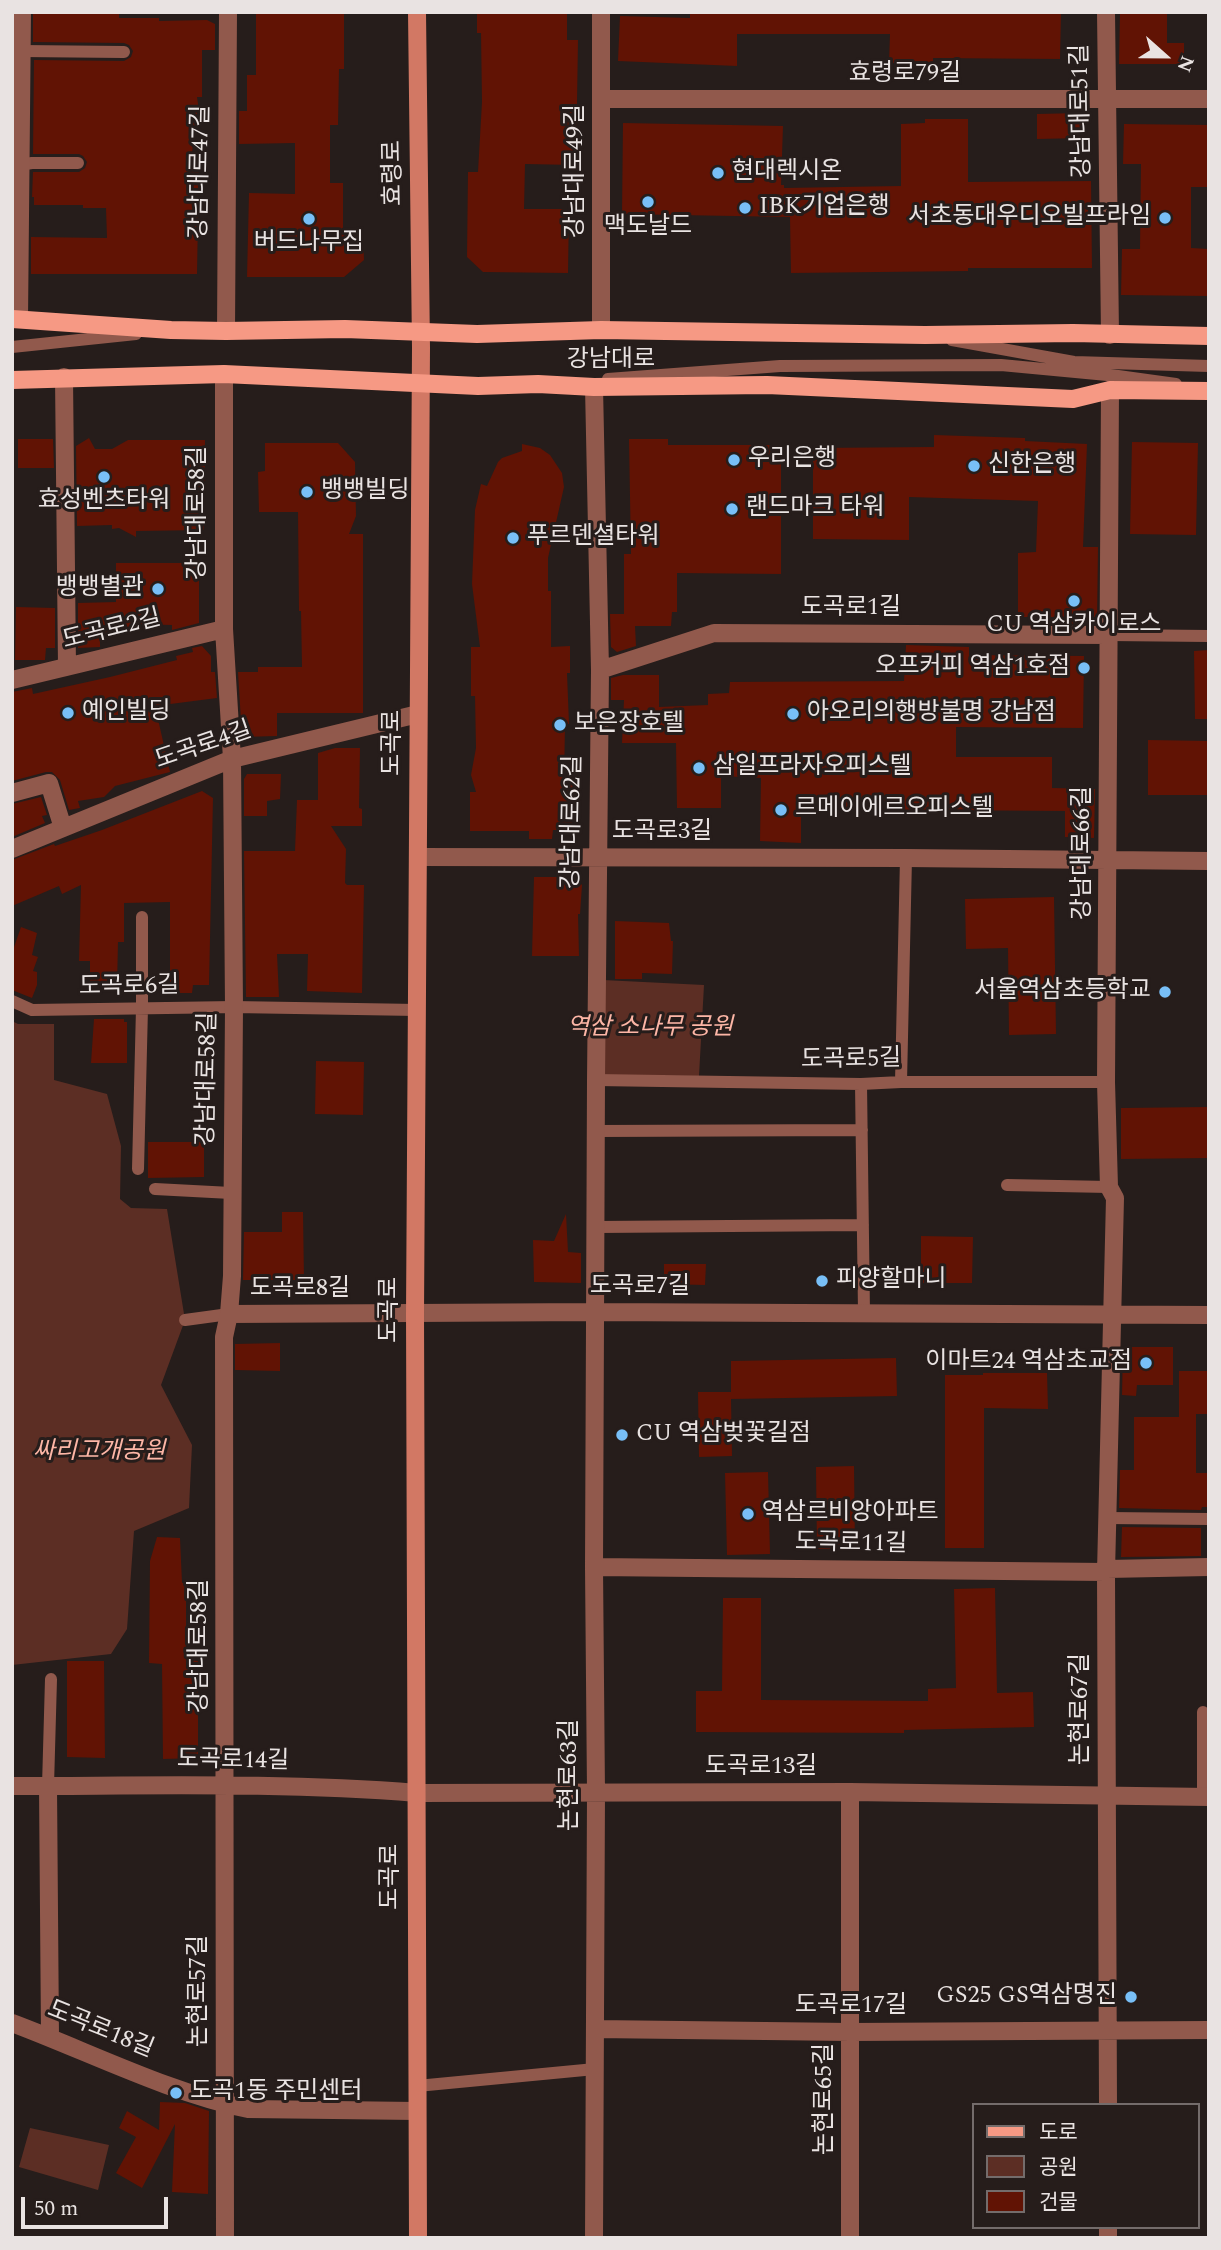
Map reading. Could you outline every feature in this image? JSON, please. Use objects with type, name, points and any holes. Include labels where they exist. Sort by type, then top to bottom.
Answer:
[{"type":"main road","name":"효령로","points":[[417,12],[421,383]]},
{"type":"main road","name":"강남대로","points":[[16,319],[171,330],[226,331],[345,329],[477,334],[601,330],[1209,336]]},
{"type":"main road","name":"강남대로","points":[[12,380],[224,374],[478,386],[767,385],[1073,399],[1110,390],[1209,390]]},
{"type":"main road","name":"도곡로","points":[[418,2238],[415,1313],[421,383]]},
{"type":"street","name":"강남대로47길","points":[[226,331],[228,12]]},
{"type":"street","name":"강남대로49길","points":[[601,12],[601,330]]},
{"type":"street","name":"강남대로51길","points":[[1106,12],[1110,335]]},
{"type":"street","points":[[16,319],[21,51],[18,18]]},
{"type":"street","name":"효령로79길","points":[[602,99],[1209,99]]},
{"type":"street","name":"강남대로58길","points":[[224,374],[224,629],[232,759],[234,1007],[232,1276],[224,1337],[226,1786]]},
{"type":"street","points":[[64,377],[67,667]]},
{"type":"street","name":"강남대로62길","points":[[594,387],[600,670],[595,1312]]},
{"type":"street","name":"강남대로66길","points":[[1110,390],[1106,1082],[1109,1187],[1115,1198],[1111,1314]]},
{"type":"street","name":"도곡로2길","points":[[12,680],[224,629]]},
{"type":"street","name":"도곡로1길","points":[[600,670],[714,633],[1109,635]]},
{"type":"street","name":"도곡로4길","points":[[12,849],[232,759],[418,714]]},
{"type":"street","points":[[12,793],[50,783],[63,828]]},
{"type":"street","name":"도곡로3길","points":[[418,857],[1209,861]]},
{"type":"street","name":"논현로63길","points":[[594,2238],[595,1312]]},
{"type":"street","name":"도곡로7길","points":[[415,1313],[1209,1315]]},
{"type":"street","name":"도곡로8길","points":[[229,1314],[415,1313]]},
{"type":"street","name":"논현로67길","points":[[1108,2103],[1107,1518],[1111,1314]]},
{"type":"street","name":"도곡로11길","points":[[594,1567],[1107,1571],[1209,1567]]},
{"type":"street","name":"도곡로14길","points":[[12,1786],[226,1786],[372,1789],[417,1793]]},
{"type":"street","points":[[48,1786],[50,2037]]},
{"type":"street","name":"논현로57길","points":[[225,2238],[226,1786]]},
{"type":"street","name":"도곡로13길","points":[[417,1793],[850,1792],[1206,1797]]},
{"type":"street","name":"논현로65길","points":[[850,1792],[850,2238]]},
{"type":"street","name":"도곡로18길","points":[[12,2023],[224,2104],[248,2109],[417,2111]]},
{"type":"street","name":"도곡로17길","points":[[594,2029],[850,2032],[1209,2030]]},
{"type":"lane","points":[[21,51],[124,52]]},
{"type":"lane","points":[[17,165],[78,163]]},
{"type":"lane","points":[[12,347],[171,330]]},
{"type":"lane","points":[[925,335],[1074,362],[1209,366]]},
{"type":"lane","points":[[538,384],[780,366],[1001,365],[1118,376],[1209,390]]},
{"type":"lane","points":[[1109,635],[1209,636]]},
{"type":"lane","points":[[901,1082],[906,858]]},
{"type":"lane","points":[[138,1168],[142,917]]},
{"type":"lane","name":"도곡로6길","points":[[12,1001],[32,1010],[234,1007],[417,1010]]},
{"type":"lane","name":"도곡로5길","points":[[596,1080],[861,1084],[1106,1082]]},
{"type":"lane","points":[[861,1084],[864,1313]]},
{"type":"lane","points":[[596,1131],[862,1130]]},
{"type":"lane","points":[[1007,1185],[1109,1187]]},
{"type":"lane","points":[[155,1189],[231,1193]]},
{"type":"lane","points":[[597,1227],[863,1226]]},
{"type":"lane","name":"도곡로8길","points":[[185,1320],[229,1314]]},
{"type":"lane","points":[[1107,1518],[1209,1518]]},
{"type":"lane","points":[[48,1786],[51,1679]]},
{"type":"lane","points":[[1203,1712],[1206,1797]]},
{"type":"lane","points":[[417,2087],[595,2069]]},
{"type":"green space","name":"역삼 소나무 공원","points":[[603,980],[704,985],[699,1076],[601,1075]]},
{"type":"green space","name":"싸리고개공원","points":[[12,1021],[18,1024],[54,1024],[54,1080],[107,1094],[121,1146],[120,1199],[131,1208],[167,1209],[185,1320],[161,1385],[192,1445],[189,1508],[134,1531],[127,1629],[111,1654],[12,1665]]},
{"type":"green space","points":[[30,2128],[109,2145],[98,2190],[19,2167]]},
{"type":"building","points":[[33,12],[119,12],[119,18],[207,20],[215,24],[215,50],[202,50],[202,97],[197,97],[200,117],[193,132],[192,161],[199,161],[197,274],[31,274],[31,237],[107,238],[106,208],[34,205],[33,172],[79,172],[85,168],[87,162],[79,154],[33,154],[34,60],[124,61],[131,57],[133,51],[124,43],[33,42]]},
{"type":"building","points":[[256,12],[344,12],[344,69],[339,69],[338,125],[330,125],[330,183],[343,183],[343,233],[363,233],[364,260],[344,277],[247,277],[249,193],[295,194],[295,143],[239,144],[239,111],[247,111],[247,75],[256,75]]},
{"type":"building","points":[[477,12],[567,12],[567,40],[578,40],[576,165],[525,164],[524,209],[569,209],[568,273],[483,272],[467,257],[468,172],[478,172],[482,102],[481,33],[477,33]]},
{"type":"building","points":[[690,12],[1061,12],[1060,59],[933,58],[933,63],[889,63],[890,34],[737,34],[737,66],[618,61],[620,16],[690,18]]},
{"type":"building","points":[[1120,12],[1167,12],[1167,43],[1184,43],[1184,64],[1119,64]]},
{"type":"building","points":[[1081,113],[1082,138],[1037,139],[1037,114]]},
{"type":"building","points":[[925,119],[968,119],[968,182],[1091,181],[1092,268],[791,273],[790,217],[622,214],[623,123],[783,126],[781,185],[784,185],[784,188],[901,186],[901,124],[925,123]]},
{"type":"building","name":"서초동대우디오빌프라임","points":[[1124,124],[1209,125],[1209,187],[1191,187],[1191,248],[1209,249],[1209,296],[1121,295],[1122,249],[1140,249],[1141,164],[1123,164]]},
{"type":"building","points":[[934,435],[1025,438],[1025,441],[1087,444],[1083,547],[1098,547],[1097,624],[1056,623],[1056,617],[1018,617],[1018,553],[1036,552],[1038,501],[909,497],[909,540],[813,539],[813,448],[934,447]]},
{"type":"building","points":[[89,438],[95,449],[112,449],[128,440],[205,440],[204,530],[136,531],[136,537],[119,528],[112,529],[112,525],[77,526],[76,446]]},
{"type":"building","points":[[18,439],[53,439],[54,468],[18,468]]},
{"type":"building","points":[[629,439],[668,439],[668,445],[781,445],[781,574],[677,573],[677,612],[672,612],[671,626],[635,626],[636,646],[617,652],[611,647],[610,614],[624,614],[624,554],[631,554]]},
{"type":"building","points":[[1132,442],[1198,443],[1196,535],[1130,534]]},
{"type":"building","points":[[265,443],[338,443],[355,462],[356,516],[349,534],[363,534],[363,713],[277,713],[277,736],[242,737],[238,672],[258,672],[258,667],[302,667],[298,512],[259,512],[258,472],[265,471]]},
{"type":"building","points":[[522,444],[540,448],[550,455],[562,473],[564,487],[548,558],[548,591],[551,591],[551,647],[570,646],[570,673],[567,673],[569,724],[565,724],[564,783],[573,783],[572,830],[553,830],[552,839],[529,839],[529,831],[470,831],[470,792],[476,792],[471,775],[476,748],[475,696],[471,696],[471,647],[480,647],[472,584],[475,510],[481,484],[487,486],[498,462],[522,451]]},
{"type":"building","name":"뱅뱅별관","points":[[116,563],[199,563],[199,623],[172,630],[172,625],[130,624],[130,632],[100,634],[100,647],[78,648],[78,603],[116,602]]},
{"type":"building","points":[[16,607],[55,608],[55,648],[46,648],[45,660],[15,660]]},
{"type":"building","points":[[906,645],[969,647],[969,655],[1084,656],[1083,728],[956,727],[956,757],[1052,757],[1052,788],[1095,789],[1094,838],[1065,837],[1065,811],[801,809],[801,843],[760,841],[761,778],[721,776],[721,808],[677,808],[676,743],[622,743],[624,700],[611,700],[611,678],[623,675],[659,675],[659,707],[708,705],[708,694],[729,693],[730,682],[904,681]]},
{"type":"building","points":[[202,646],[211,656],[211,672],[215,672],[217,698],[155,706],[170,772],[115,786],[104,797],[78,801],[80,808],[69,810],[60,780],[52,772],[12,781],[12,692],[32,688],[33,694],[110,677],[177,660],[176,656],[193,652],[192,648]]},
{"type":"building","points":[[1209,650],[1209,719],[1195,719],[1194,651]]},
{"type":"building","points":[[1148,740],[1209,741],[1209,795],[1148,795]]},
{"type":"building","points":[[335,748],[360,748],[359,808],[362,809],[362,826],[331,826],[346,849],[345,883],[364,885],[362,993],[307,991],[308,954],[277,954],[279,997],[246,997],[244,851],[295,851],[297,800],[318,800],[318,753]]},
{"type":"building","points":[[247,774],[281,774],[280,799],[267,801],[267,816],[244,816],[244,779]]},
{"type":"building","points":[[202,791],[213,798],[209,985],[193,985],[192,993],[170,993],[170,902],[124,903],[124,942],[118,942],[117,987],[90,987],[90,961],[79,961],[81,885],[62,894],[59,886],[12,906],[12,860],[102,830]]},
{"type":"building","points":[[41,797],[47,815],[42,816],[45,823],[12,837],[12,804]]},
{"type":"building","points":[[534,877],[574,877],[582,885],[578,914],[579,956],[532,956]]},
{"type":"building","points":[[1054,897],[1056,1034],[1009,1035],[1008,948],[966,949],[965,899]]},
{"type":"building","points":[[615,921],[669,923],[673,941],[672,974],[642,973],[642,979],[615,979]]},
{"type":"building","points":[[21,927],[37,933],[32,955],[38,957],[33,971],[37,972],[37,985],[32,998],[12,990],[12,953]]},
{"type":"building","points":[[94,1019],[124,1019],[124,1022],[127,1022],[127,1063],[91,1063]]},
{"type":"building","points":[[316,1061],[364,1062],[363,1115],[315,1114]]},
{"type":"building","points":[[1209,1107],[1209,1158],[1121,1159],[1121,1108]]},
{"type":"building","points":[[148,1142],[204,1142],[204,1177],[148,1178]]},
{"type":"building","points":[[282,1212],[303,1212],[304,1280],[243,1280],[244,1232],[282,1232]]},
{"type":"building","points":[[566,1214],[568,1252],[581,1253],[581,1283],[534,1282],[533,1240],[554,1241]]},
{"type":"building","points":[[921,1236],[973,1237],[972,1283],[921,1283]]},
{"type":"building","points":[[664,1264],[706,1264],[705,1285],[664,1284]]},
{"type":"building","points":[[280,1343],[280,1371],[235,1370],[235,1344]]},
{"type":"building","points":[[1123,1347],[1173,1347],[1173,1385],[1137,1385],[1136,1396],[1122,1395]]},
{"type":"building","points":[[896,1358],[897,1396],[731,1399],[732,1456],[699,1457],[698,1392],[731,1392],[731,1361]]},
{"type":"building","points":[[1179,1371],[1209,1371],[1209,1414],[1196,1414],[1196,1473],[1209,1473],[1209,1507],[1202,1507],[1201,1510],[1119,1508],[1120,1470],[1134,1470],[1134,1417],[1179,1417]]},
{"type":"building","points":[[1047,1373],[1048,1409],[984,1408],[984,1548],[945,1548],[945,1375]]},
{"type":"building","points":[[854,1466],[855,1549],[817,1549],[816,1467]]},
{"type":"building","name":"역삼르비앙아파트","points":[[768,1472],[770,1554],[727,1555],[725,1473]]},
{"type":"building","points":[[1122,1527],[1201,1528],[1201,1556],[1121,1557]]},
{"type":"building","points":[[157,1537],[180,1538],[182,1583],[186,1582],[186,1660],[198,1661],[198,1758],[163,1759],[162,1664],[149,1663],[150,1561]]},
{"type":"building","points":[[995,1588],[997,1693],[1033,1692],[1034,1727],[904,1730],[904,1733],[696,1732],[696,1691],[722,1691],[723,1598],[761,1598],[761,1700],[928,1701],[928,1689],[956,1688],[954,1589]]},
{"type":"building","points":[[67,1661],[104,1661],[105,1758],[67,1757]]},
{"type":"building","points":[[160,2102],[185,2103],[209,2111],[208,2194],[172,2192],[175,2124],[142,2188],[116,2173],[136,2137],[119,2128],[127,2111],[159,2130]]},
{"type":"place","name":"현대렉시온","points":[[718,173]]},
{"type":"place","name":"맥도날드","points":[[648,202]]},
{"type":"place","name":"IBK기업은행","points":[[745,208]]},
{"type":"place","name":"서초동대우디오빌프라임","points":[[1165,218]]},
{"type":"place","name":"버드나무집","points":[[309,219]]},
{"type":"place","name":"우리은행","points":[[734,460]]},
{"type":"place","name":"신한은행","points":[[974,466]]},
{"type":"place","name":"효성벤츠타워","points":[[104,477]]},
{"type":"place","name":"뱅뱅빌딩","points":[[307,492]]},
{"type":"place","name":"랜드마크 타워","points":[[732,509]]},
{"type":"place","name":"푸르덴셜타워","points":[[513,538]]},
{"type":"place","name":"뱅뱅별관","points":[[158,589]]},
{"type":"place","name":"CU 역삼카이로스","points":[[1074,601]]},
{"type":"place","name":"오프커피 역삼1호점","points":[[1084,668]]},
{"type":"place","name":"예인빌딩","points":[[68,713]]},
{"type":"place","name":"아오리의행방불명 강남점","points":[[793,714]]},
{"type":"place","name":"보은장호텔","points":[[560,725]]},
{"type":"place","name":"삼일프라자오피스텔","points":[[699,768]]},
{"type":"place","name":"르메이에르오피스텔","points":[[781,810]]},
{"type":"place","name":"서울역삼초등학교","points":[[1165,992]]},
{"type":"place","name":"피양할마니","points":[[822,1281]]},
{"type":"place","name":"이마트24 역삼초교점","points":[[1146,1363]]},
{"type":"place","name":"CU 역삼벚꽃길점","points":[[622,1435]]},
{"type":"place","name":"역삼르비앙아파트","points":[[748,1514]]},
{"type":"place","name":"GS25 GS역삼명진","points":[[1131,1997]]},
{"type":"place","name":"도곡1동 주민센터","points":[[176,2093]]}]
